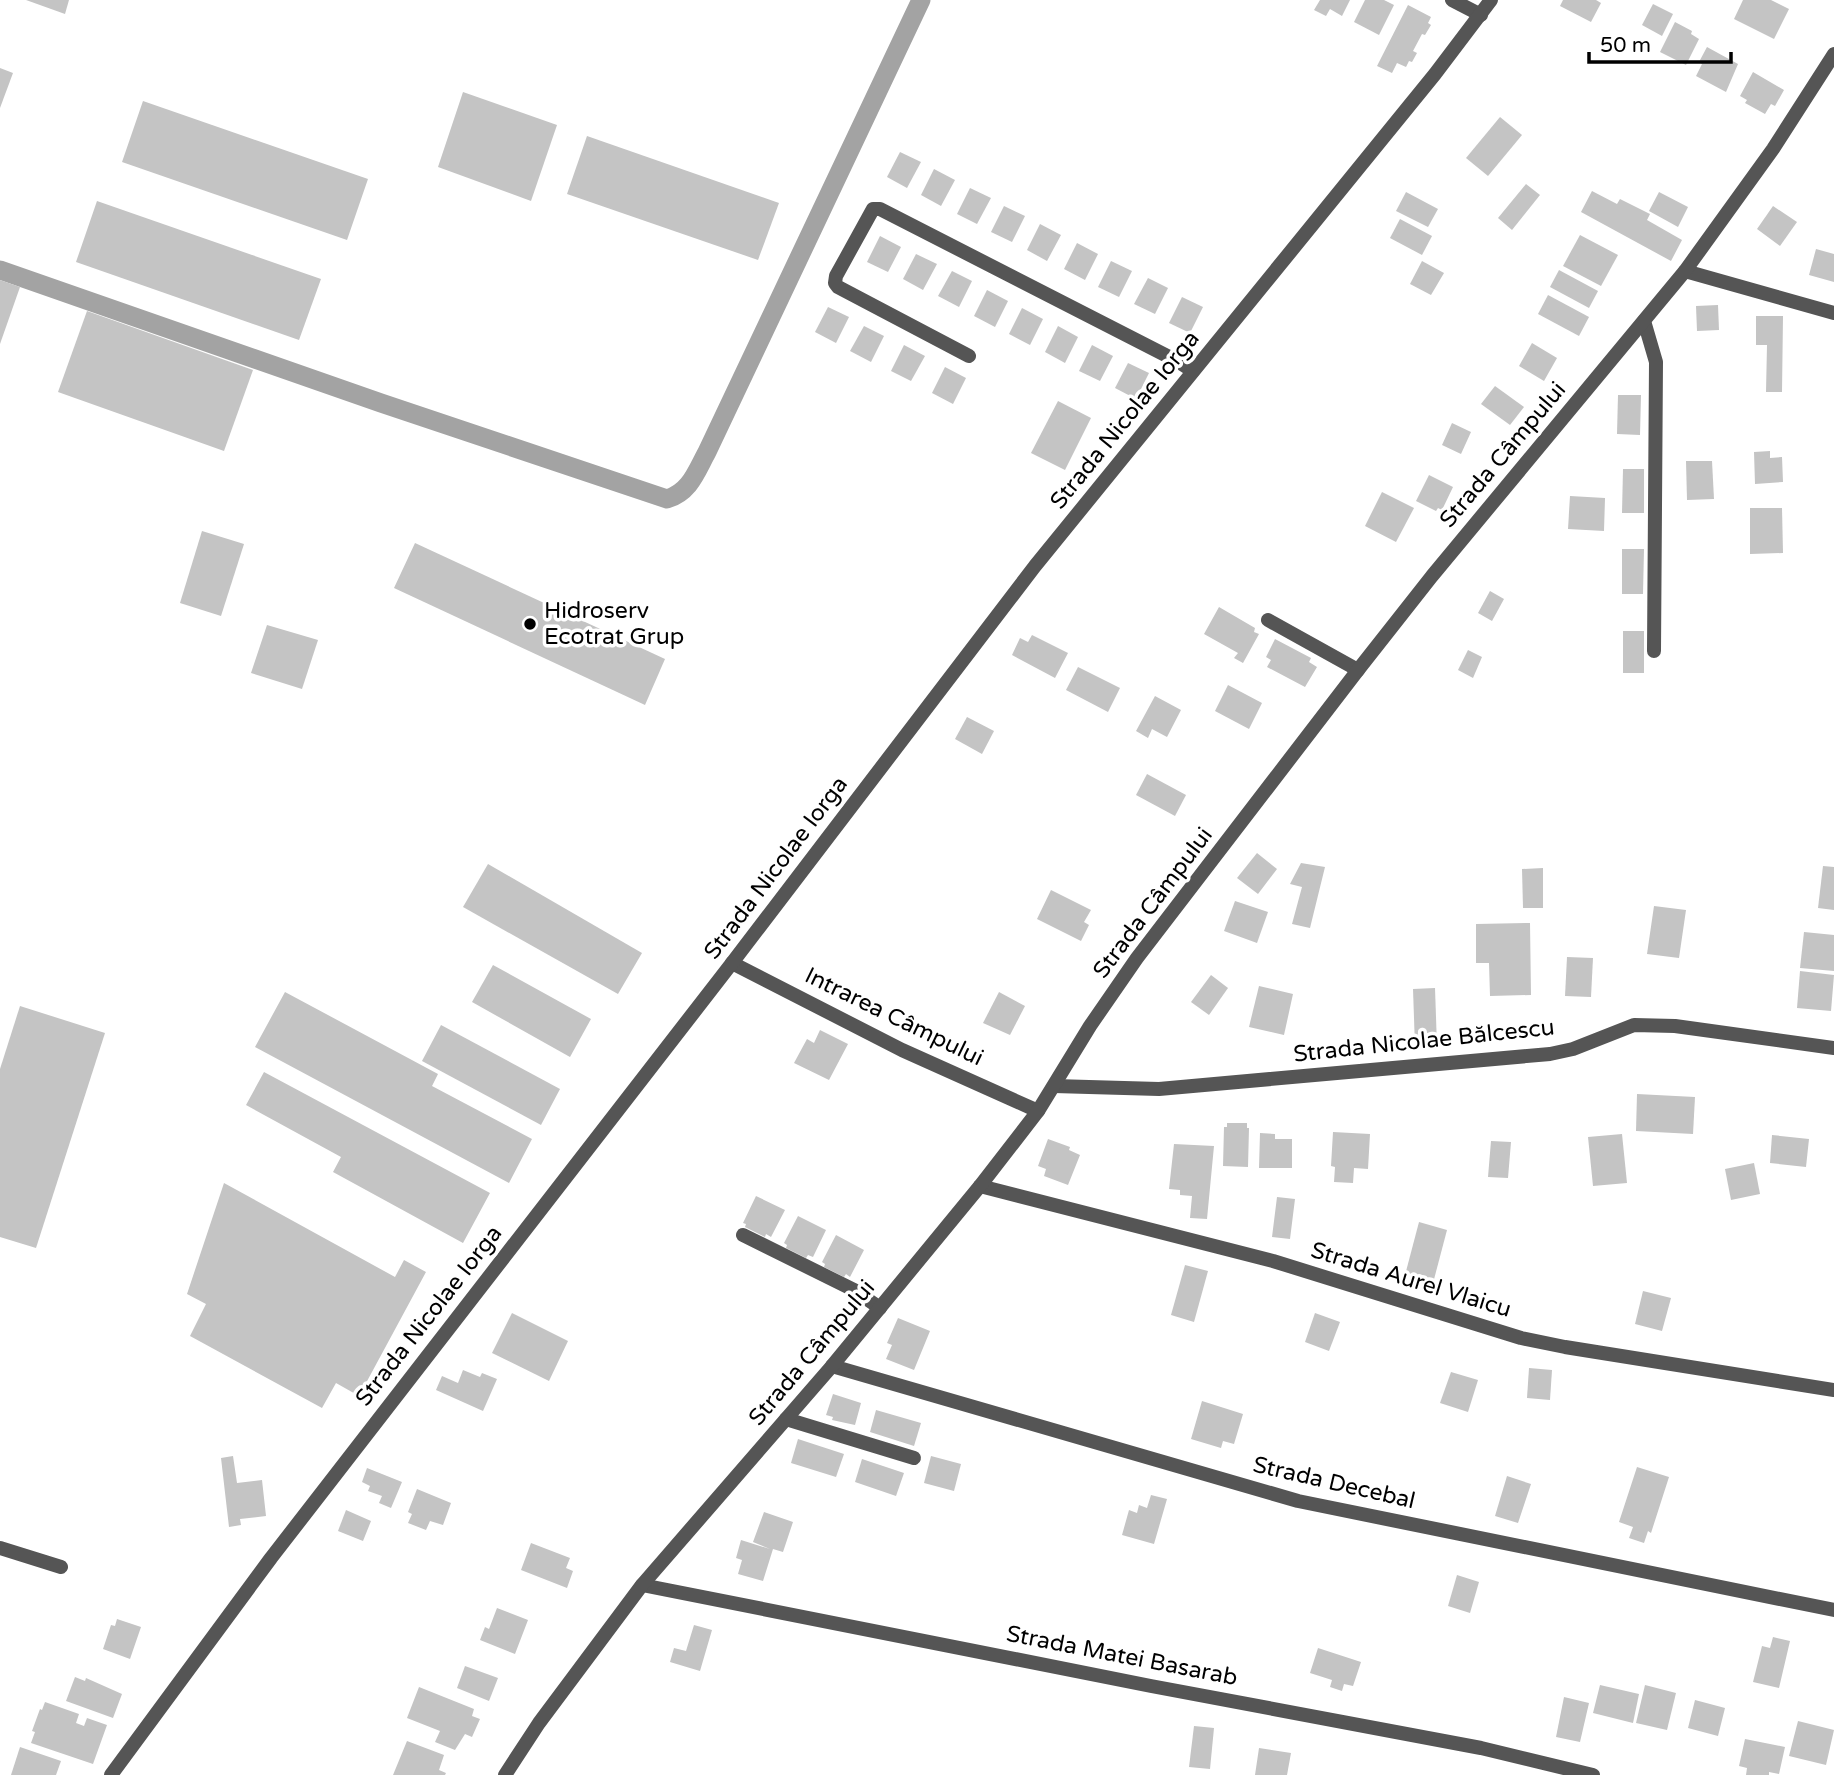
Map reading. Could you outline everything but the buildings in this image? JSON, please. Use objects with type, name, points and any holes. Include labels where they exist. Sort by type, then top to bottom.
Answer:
[{"type":"street","points":[[1452,0],[1481,15]]},
{"type":"street","name":"Strada Nicolae Iorga","points":[[111,1775],[278,1548],[1027,576],[1491,0]]},
{"type":"street","name":"Strada Câmpului","points":[[505,1775],[539,1723],[642,1585],[832,1366],[1038,1111],[1090,1026],[1137,958],[1432,576],[1685,271],[1773,149],[1834,54]]},
{"type":"street","points":[[970,356],[835,283],[873,209],[880,209],[1193,371]]},
{"type":"street","points":[[1685,271],[1834,313]]},
{"type":"street","points":[[1644,321],[1656,362],[1654,651]]},
{"type":"street","points":[[1268,620],[1358,670]]},
{"type":"street","name":"Intrarea Câmpului","points":[[732,962],[902,1050],[1038,1111]]},
{"type":"street","name":"Strada Nicolae Bălcescu","points":[[1054,1086],[1158,1088],[1550,1054],[1573,1049],[1634,1026],[1675,1026],[1834,1048]]},
{"type":"street","name":"Strada Aurel Vlaicu","points":[[980,1186],[1273,1261],[1521,1338],[1834,1390]]},
{"type":"street","points":[[743,1236],[854,1290],[880,1308]]},
{"type":"street","name":"Strada Decebal","points":[[832,1366],[1298,1501],[1834,1610]]},
{"type":"street","points":[[786,1419],[914,1458]]},
{"type":"street","points":[[0,1548],[61,1567]]},
{"type":"street","name":"Strada Matei Basarab","points":[[642,1585],[1481,1748],[1592,1775]]},
{"type":"waterway","points":[[0,270],[667,499],[681,492],[696,474],[921,0]]},
{"type":"place","name":"Hidroserv Ecotrat Grup","points":[[530,624]]}]
